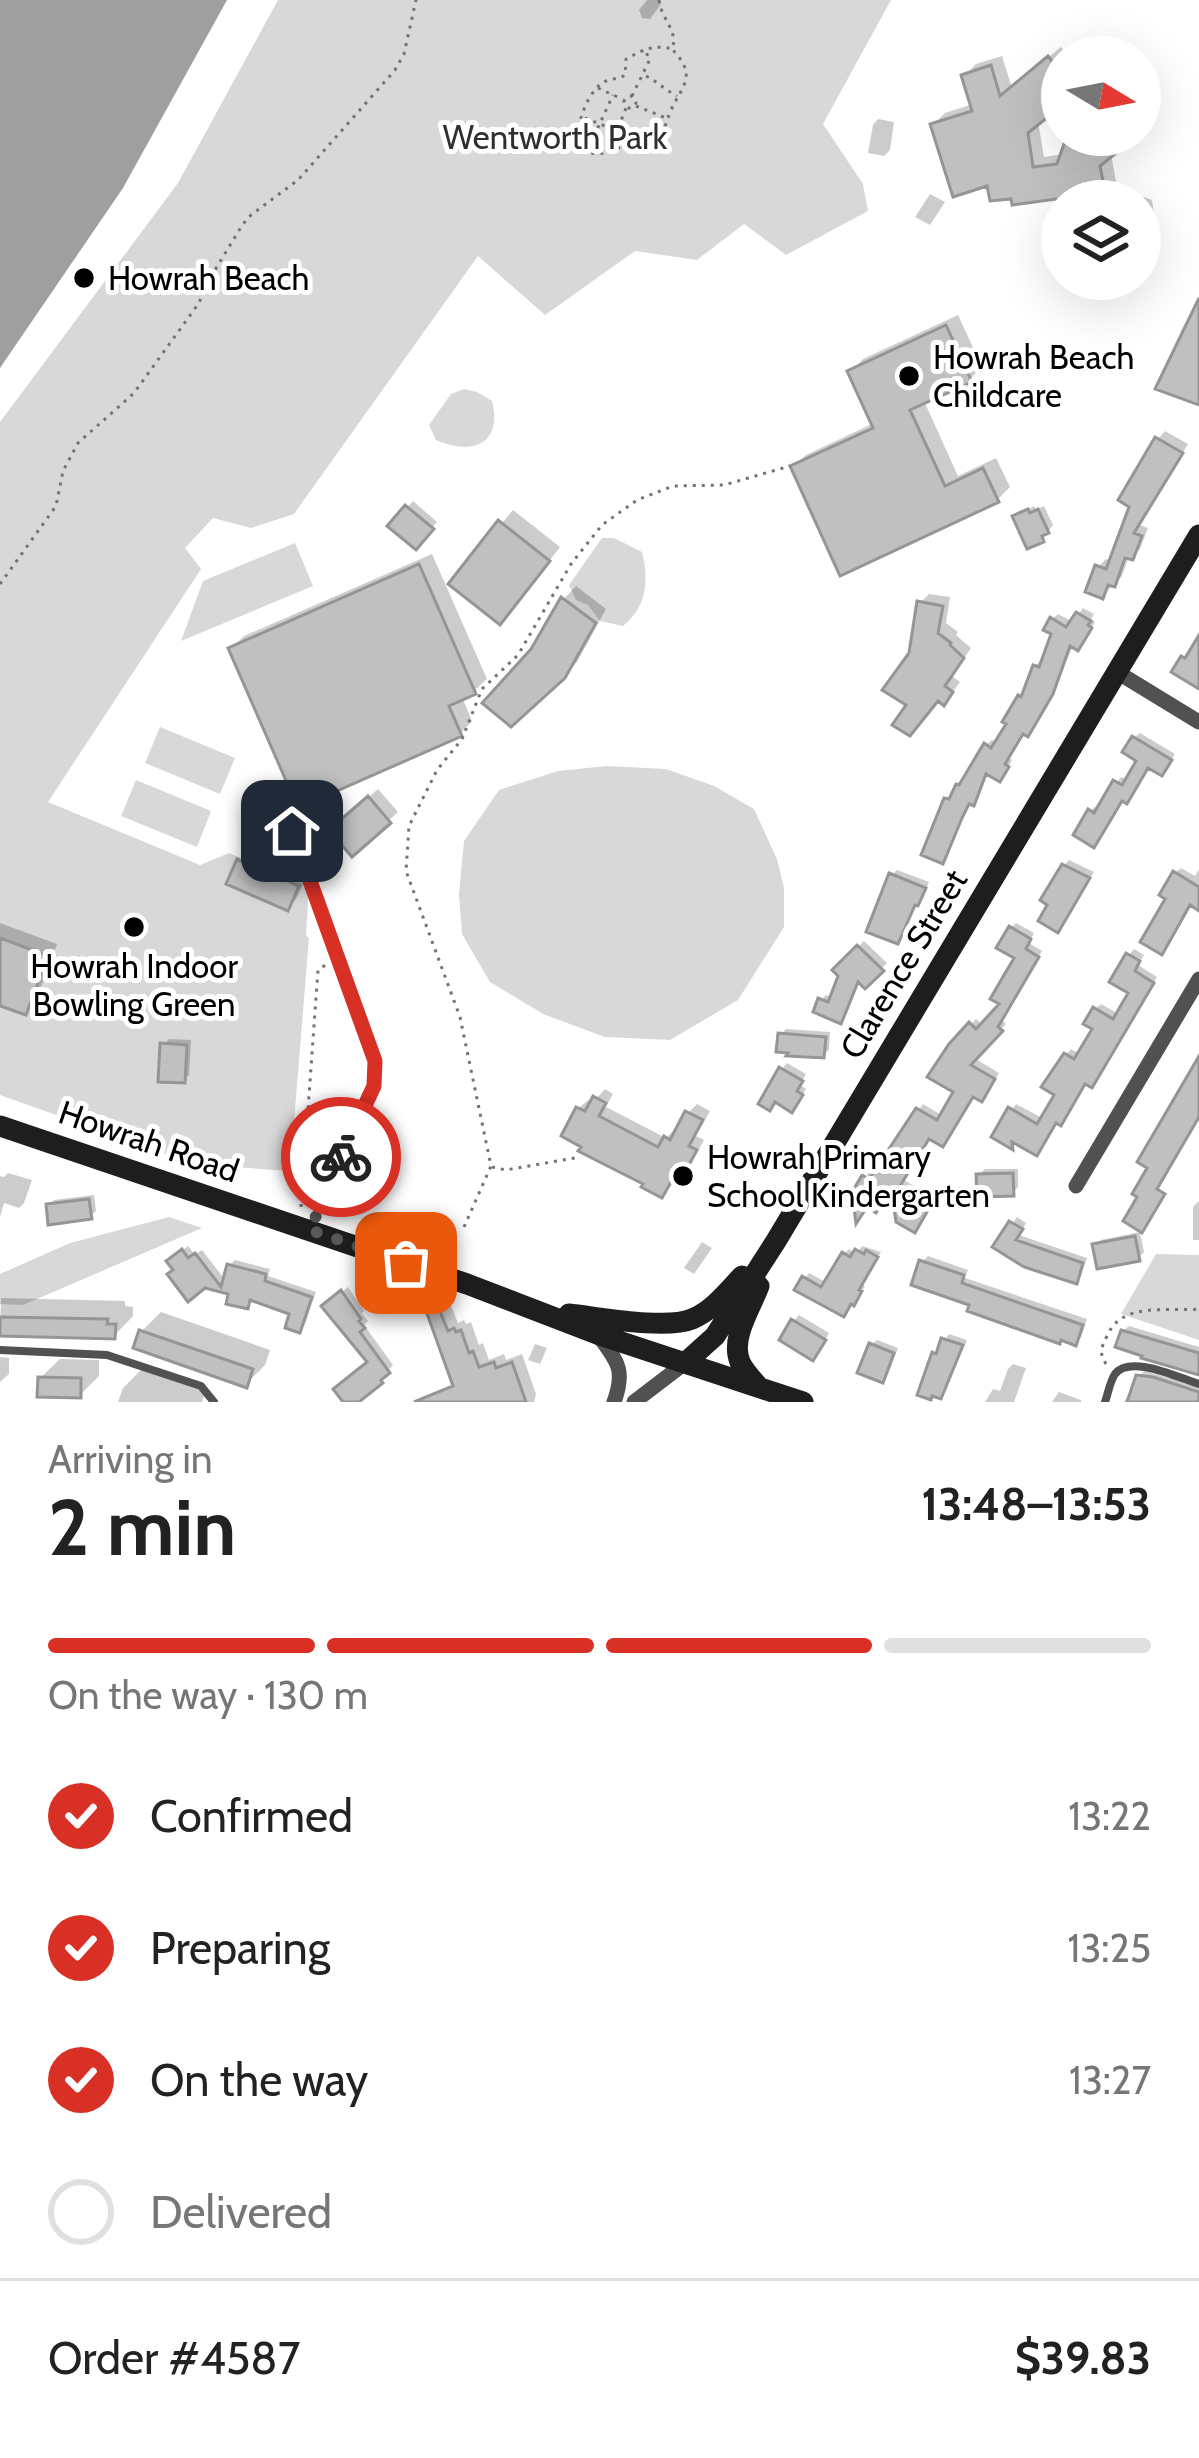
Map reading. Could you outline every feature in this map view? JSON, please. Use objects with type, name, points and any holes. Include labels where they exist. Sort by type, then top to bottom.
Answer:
[{"type":"main road","name":"Clarence Street","points":[[685,1364],[715,1336],[776,1241],[1199,535]]},
{"type":"main road","name":"Howrah Road","points":[[0,1126],[304,1220],[597,1334],[803,1402]]},
{"type":"main road","points":[[544,1312],[660,1323],[690,1320],[712,1306],[776,1241]]},
{"type":"main road","points":[[758,1386],[739,1360],[739,1343],[776,1241]]},
{"type":"street","points":[[1117,672],[1199,722]]},
{"type":"street","points":[[1076,1186],[1199,979]]},
{"type":"street","points":[[597,1334],[619,1365],[614,1402]]},
{"type":"street","name":"Clarence Street","points":[[634,1402],[685,1364]]},
{"type":"lane","points":[[292,831],[370,1042],[376,1072],[365,1109],[304,1220]]},
{"type":"lane","points":[[0,1350],[107,1354],[201,1386],[214,1402]]},
{"type":"lane","points":[[1105,1402],[1114,1375],[1134,1365],[1199,1384]]},
{"type":"path","points":[[0,584],[56,506],[63,471],[78,443],[134,393],[199,303],[243,224],[298,180],[395,70],[404,54],[416,0]]},
{"type":"path","points":[[659,0],[674,34],[672,49]]},
{"type":"path","points":[[658,45],[672,49],[686,70],[686,83],[665,129],[600,154],[587,153],[578,135],[582,116],[598,87],[626,75],[626,59],[644,50],[658,45]]},
{"type":"path","points":[[624,100],[632,96],[650,59],[644,50]]},
{"type":"path","points":[[643,74],[679,97]]},
{"type":"path","points":[[598,87],[624,100]]},
{"type":"path","points":[[600,154],[595,134],[613,95]]},
{"type":"path","points":[[632,96],[635,105]]},
{"type":"path","points":[[622,147],[616,130],[626,108],[624,100]]},
{"type":"path","points":[[626,108],[635,105],[668,119]]},
{"type":"path","points":[[582,116],[616,130]]},
{"type":"path","points":[[464,1227],[491,1166],[460,1017],[406,871],[409,826],[437,770],[462,740],[482,689],[518,655],[571,564],[602,525],[637,500],[673,486],[724,485],[790,466]]},
{"type":"path","points":[[304,1220],[318,970],[338,957]]},
{"type":"path","points":[[491,1166],[506,1170],[580,1157]]},
{"type":"path","points":[[1114,1375],[1101,1358],[1101,1349],[1117,1320],[1132,1313],[1199,1309]]},
{"type":"green space","name":"Wentworth Park","points":[[278,0],[891,0],[823,124],[863,184],[868,211],[786,255],[744,224],[697,260],[635,251],[545,315],[478,256],[294,514],[251,528],[213,518],[185,548],[201,569],[48,802],[200,865],[229,853],[309,886],[290,1171],[194,1164],[0,1095],[0,422],[178,183]]},
{"type":"green space","points":[[464,389],[492,401],[489,436],[482,443],[461,447],[436,440],[429,425],[451,394]]},
{"type":"green space","points":[[602,538],[614,538],[642,552],[644,592],[623,626],[600,621],[588,605],[576,600],[569,585]]},
{"type":"green space","points":[[295,543],[313,586],[181,641],[203,581]]},
{"type":"green space","points":[[160,727],[235,758],[220,794],[145,763]]},
{"type":"green space","points":[[607,766],[666,769],[714,786],[754,809],[777,859],[784,888],[784,927],[738,1000],[670,1040],[605,1037],[543,1014],[490,982],[462,934],[459,894],[464,841],[499,790],[558,771]]},
{"type":"green space","points":[[136,780],[211,811],[197,847],[121,816]]},
{"type":"green space","points":[[169,1217],[202,1228],[23,1305],[0,1304],[0,1274],[70,1243]]},
{"type":"green space","points":[[1156,1254],[1199,1255],[1199,1340],[1121,1314]]},
{"type":"shaded area","points":[[0,0],[227,0],[123,188],[0,368]]},
{"type":"building","points":[[1041,62],[1041,122],[1028,133],[1033,167],[1057,164],[1060,156],[1112,156],[1100,166],[1103,180],[1041,180],[1041,201],[1012,205],[1011,199],[990,201],[987,186],[953,197],[930,124],[972,111],[961,75],[991,65],[1000,96]]},
{"type":"building","points":[[1199,298],[1199,405],[1155,389]]},
{"type":"building","points":[[946,325],[972,382],[910,410],[945,486],[983,468],[999,502],[840,576],[790,466],[873,428],[847,371]]},
{"type":"building","points":[[1155,437],[1183,453],[1134,533],[1142,536],[1133,560],[1125,558],[1115,587],[1108,585],[1103,599],[1085,592],[1095,565],[1106,569],[1129,507],[1118,500]]},
{"type":"building","points":[[405,505],[434,529],[416,550],[387,526]]},
{"type":"building","points":[[1028,509],[1030,513],[1038,509],[1049,533],[1042,536],[1044,542],[1027,549],[1012,516]]},
{"type":"building","points":[[498,520],[550,561],[500,625],[448,584]]},
{"type":"building","points":[[419,564],[476,694],[449,706],[462,736],[298,808],[228,648]]},
{"type":"building","points":[[561,597],[596,623],[565,678],[511,727],[482,703],[531,649]]},
{"type":"building","points":[[917,601],[943,606],[938,633],[964,658],[945,686],[953,692],[944,706],[938,701],[910,736],[892,725],[906,705],[882,690],[909,653]]},
{"type":"building","points":[[1076,612],[1091,621],[1092,628],[1078,651],[1070,646],[1053,694],[1028,737],[1023,734],[1000,782],[986,774],[943,864],[921,855],[944,798],[949,799],[984,743],[991,748],[1006,724],[1002,722],[1021,697],[1033,665],[1039,667],[1051,634],[1043,630],[1050,617],[1066,627]]},
{"type":"building","points":[[1199,635],[1199,689],[1171,672]]},
{"type":"building","points":[[1132,736],[1172,760],[1162,776],[1148,768],[1094,848],[1073,835],[1088,809],[1094,813],[1113,780],[1122,785],[1136,761],[1122,752]]},
{"type":"building","points":[[368,796],[391,823],[352,857],[329,830]]},
{"type":"building","points":[[237,859],[299,886],[288,911],[226,884]]},
{"type":"building","points":[[1062,864],[1090,878],[1058,933],[1038,921],[1047,905],[1040,900]]},
{"type":"building","points":[[1173,871],[1199,887],[1199,911],[1190,905],[1162,955],[1140,942],[1165,899],[1159,895]]},
{"type":"building","points":[[889,873],[926,888],[898,944],[866,932]]},
{"type":"building","points":[[1009,926],[1031,939],[1026,949],[1039,957],[998,1027],[1003,1031],[971,1065],[995,1079],[982,1102],[973,1097],[943,1147],[929,1139],[900,1186],[921,1198],[916,1205],[927,1212],[915,1233],[896,1222],[891,1189],[876,1213],[867,1207],[856,1224],[852,1192],[862,1175],[869,1179],[916,1108],[937,1120],[953,1092],[927,1077],[969,1022],[976,1029],[999,1004],[990,999],[1014,958],[996,948]]},
{"type":"building","points":[[0,938],[48,956],[26,1015],[0,1006]]},
{"type":"building","points":[[857,945],[884,971],[865,989],[858,982],[841,1024],[813,1012],[818,998],[828,1002],[838,976],[832,970]]},
{"type":"building","points":[[1126,953],[1140,961],[1135,971],[1154,983],[1092,1088],[1085,1084],[1037,1156],[1012,1142],[1013,1150],[991,1137],[1008,1107],[1037,1124],[1054,1095],[1041,1087],[1064,1053],[1074,1059],[1092,1029],[1083,1024],[1093,1007],[1113,1019],[1128,993],[1109,982]]},
{"type":"building","points":[[778,1033],[826,1037],[824,1058],[776,1052]]},
{"type":"building","points":[[160,1043],[187,1045],[185,1083],[158,1082]]},
{"type":"building","points":[[1199,1056],[1199,1117],[1157,1189],[1165,1194],[1142,1233],[1123,1221],[1147,1168],[1137,1162]]},
{"type":"building","points":[[779,1067],[803,1081],[797,1091],[803,1095],[792,1113],[775,1102],[770,1111],[758,1104]]},
{"type":"building","points":[[593,1096],[606,1103],[599,1116],[658,1147],[664,1136],[670,1140],[685,1111],[703,1120],[689,1146],[697,1150],[683,1176],[676,1173],[662,1198],[578,1151],[581,1147],[561,1136],[576,1107],[585,1111]]},
{"type":"building","points":[[1013,1173],[1014,1196],[977,1197],[976,1174]]},
{"type":"building","points":[[89,1199],[92,1219],[48,1225],[46,1204]]},
{"type":"building","points":[[1009,1221],[1023,1229],[1016,1240],[1083,1263],[1077,1284],[1024,1267],[992,1247]]},
{"type":"building","points":[[1135,1236],[1140,1261],[1097,1269],[1092,1244]]},
{"type":"building","points":[[182,1249],[188,1258],[195,1253],[221,1287],[227,1264],[266,1274],[265,1281],[312,1297],[300,1333],[285,1328],[289,1314],[250,1300],[248,1309],[226,1304],[228,1294],[205,1288],[188,1302],[167,1274],[173,1270],[166,1261]]},
{"type":"building","points":[[855,1249],[878,1257],[844,1317],[794,1290],[802,1276],[821,1287],[842,1252],[850,1257]]},
{"type":"building","points":[[919,1260],[964,1275],[962,1283],[1083,1325],[1076,1346],[967,1311],[969,1305],[911,1285]]},
{"type":"building","points":[[341,1290],[361,1319],[365,1328],[360,1332],[390,1373],[359,1402],[343,1402],[333,1389],[367,1362],[321,1306]]},
{"type":"building","points":[[437,1304],[448,1331],[461,1330],[479,1367],[512,1362],[526,1402],[414,1402],[453,1386],[425,1308]]},
{"type":"building","points":[[0,1317],[108,1319],[107,1324],[116,1324],[115,1339],[0,1336]]},
{"type":"building","points":[[791,1319],[826,1340],[813,1361],[779,1340]]},
{"type":"building","points":[[139,1330],[253,1369],[247,1388],[133,1348]]},
{"type":"building","points":[[1121,1330],[1199,1353],[1199,1375],[1115,1347]]},
{"type":"building","points":[[941,1338],[963,1345],[941,1399],[932,1396],[931,1400],[917,1395]]},
{"type":"building","points":[[869,1343],[894,1353],[883,1383],[857,1373]]},
{"type":"building","points":[[1136,1375],[1199,1392],[1199,1402],[1127,1402]]},
{"type":"building","points":[[38,1377],[81,1378],[81,1398],[37,1397]]},
{"type":"way so far","points":[[341,1157],[310,1230],[406,1263]]},
{"type":"place","name":"Howrah Beach","points":[[84,278]]},
{"type":"place","name":"Howrah Beach Childcare","points":[[909,376]]},
{"type":"place","name":"Howrah Indoor Bowling Green","points":[[134,927]]},
{"type":"place","name":"Howrah Primary School Kindergarten","points":[[683,1176]]},
{"type":"route","points":[[292,831],[375,1061],[374,1086],[341,1157]]}]
